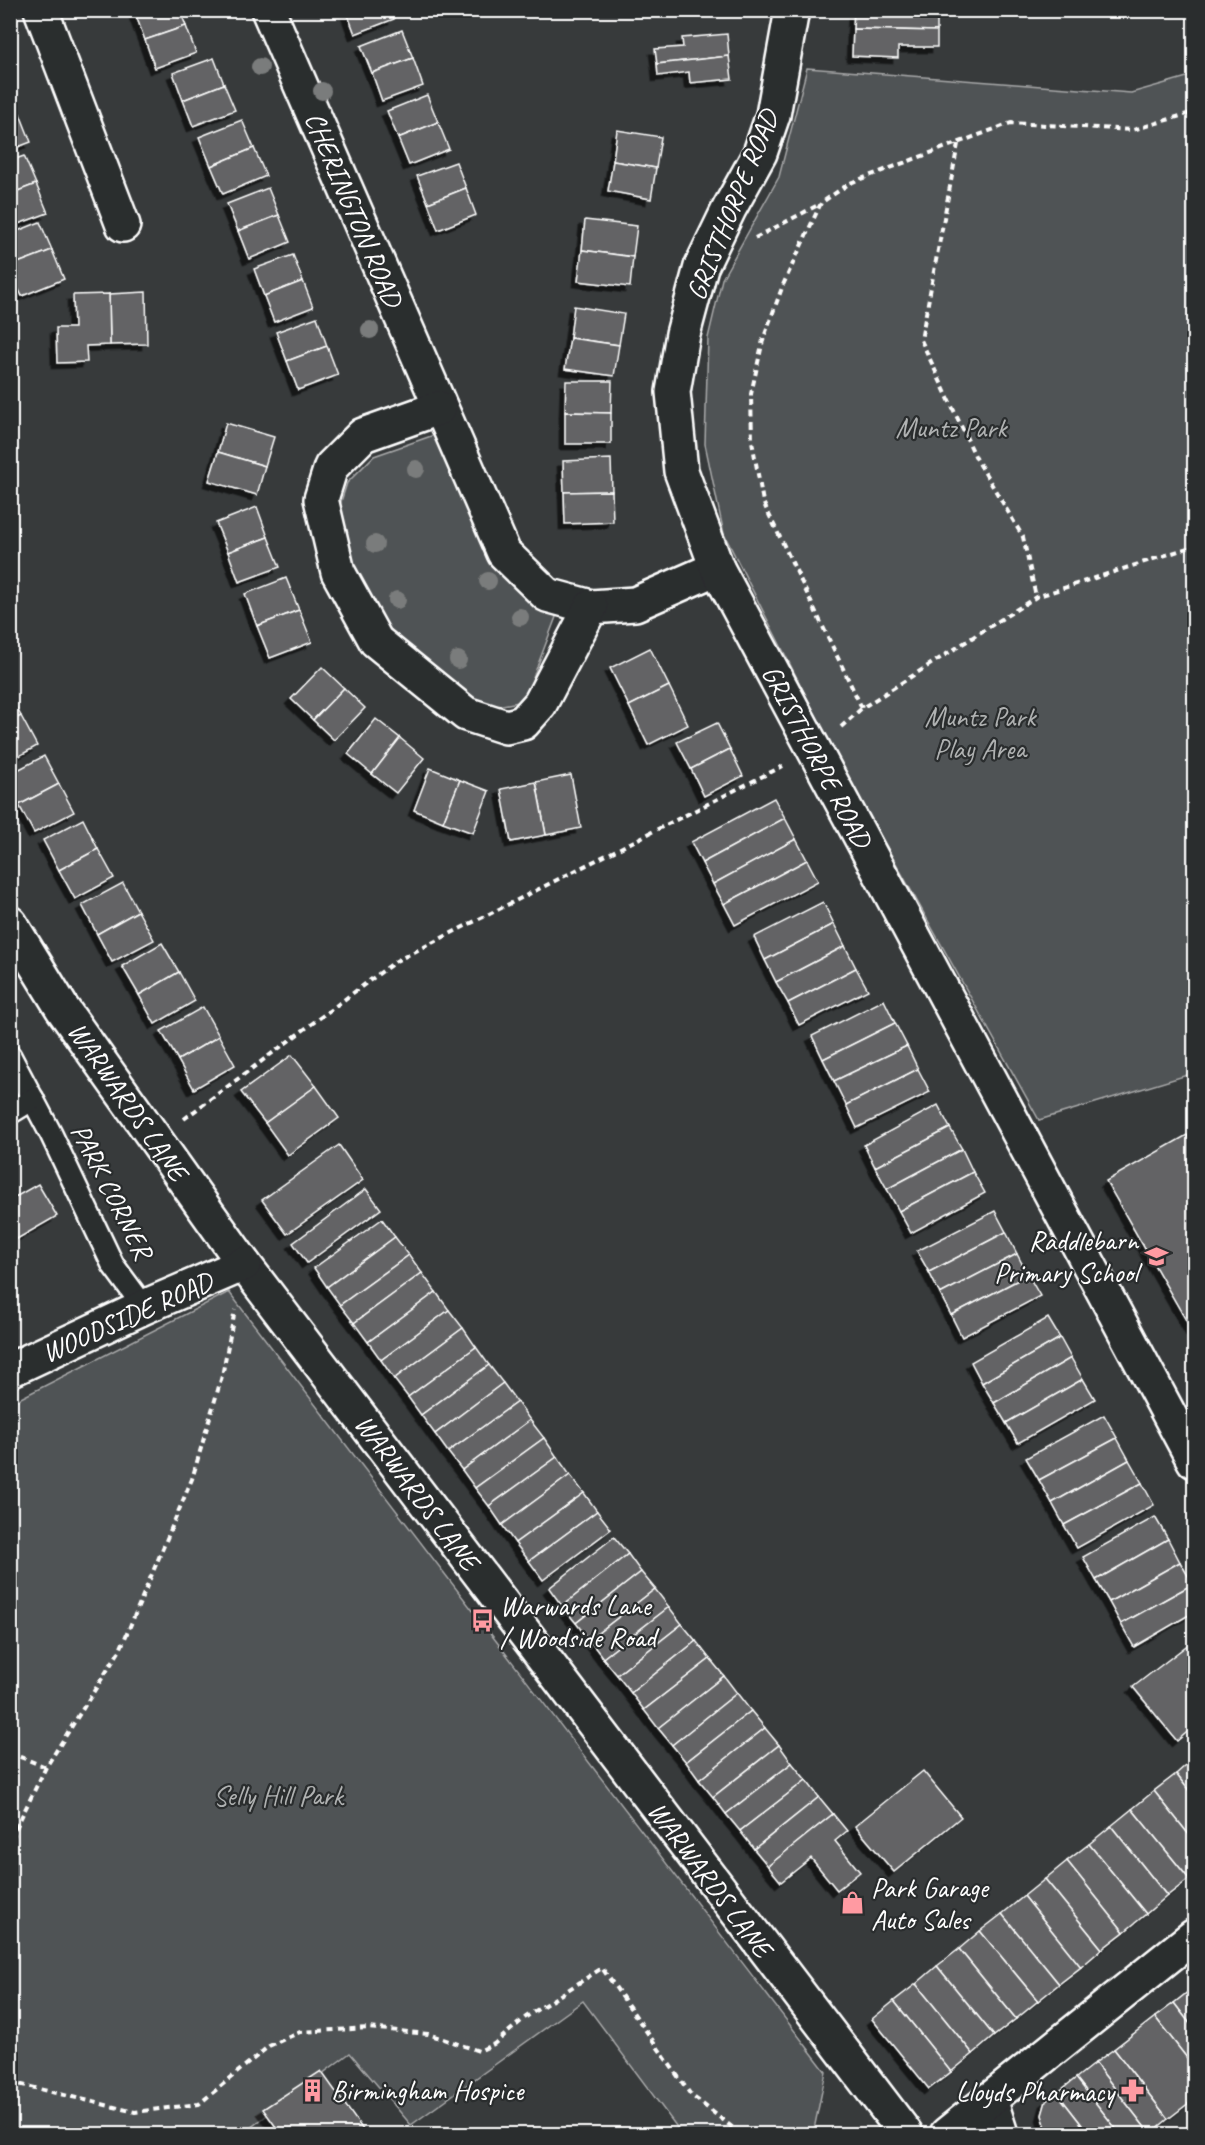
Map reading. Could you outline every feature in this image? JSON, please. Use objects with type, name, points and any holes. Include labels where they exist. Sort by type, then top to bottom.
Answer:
[{"type":"street","points":[[41,10],[123,225]]},
{"type":"street","name":"CHERINGTON ROAD","points":[[268,10],[439,408],[504,553],[547,595],[591,607],[635,603],[717,568]]},
{"type":"street","name":"GRISTHORPE ROAD","points":[[792,10],[773,115],[760,153],[729,208],[701,267],[683,334],[673,392],[681,471],[717,568],[1194,1461]]},
{"type":"street","points":[[439,408],[363,435],[331,467],[321,499],[338,572],[376,641],[466,714],[506,727],[523,723],[540,704],[591,607]]},
{"type":"street","name":"WARWARDS LANE","points":[[10,923],[62,1008],[244,1264],[906,2134]]},
{"type":"street","name":"WOODSIDE ROAD","points":[[10,1370],[144,1307],[244,1264]]},
{"type":"street","points":[[947,2134],[1194,1936]]},
{"type":"street","points":[[990,2099],[1001,2134]]},
{"type":"lane","name":"PARK CORNER","points":[[10,1056],[114,1265],[144,1307]]},
{"type":"lane","points":[[10,1113],[33,1099]]},
{"type":"path","points":[[751,240],[821,203],[849,183],[1011,123],[1133,130],[1194,112]]},
{"type":"path","points":[[958,143],[921,340],[976,458],[1023,537],[1036,597]]},
{"type":"path","points":[[821,203],[783,285],[763,340],[751,394],[752,441],[763,502],[862,708]]},
{"type":"path","points":[[177,1125],[396,961],[814,751],[862,708],[1036,597],[1194,546]]},
{"type":"path","points":[[10,1848],[15,1830],[46,1767],[120,1650],[192,1479],[222,1376],[244,1264]]},
{"type":"path","points":[[10,1753],[46,1767]]},
{"type":"path","points":[[10,2082],[135,2112],[199,2104],[269,2046],[300,2032],[381,2029],[428,2034],[479,2051],[494,2044],[526,2017],[602,1968],[691,2095],[741,2134]]},
{"type":"green space","name":"Muntz Park","points":[[807,68],[1131,93],[1194,75],[1194,1073],[1039,1120],[839,761],[724,534],[705,444],[708,338],[722,279],[779,177]]},
{"type":"green space","points":[[440,433],[559,609],[524,701],[497,706],[463,695],[385,632],[353,574],[338,511],[347,483],[374,456]]},
{"type":"green space","name":"Selly Hill Park","points":[[229,1292],[826,2072],[813,2134],[682,2134],[583,2001],[411,2125],[350,2053],[242,2134],[11,2134],[11,1403]]},
{"type":"building","points":[[142,10],[180,10],[186,26],[145,40],[135,13]]},
{"type":"building","points":[[346,10],[391,10],[394,19],[355,34]]},
{"type":"building","points":[[854,10],[898,10],[898,16],[937,17],[937,31],[853,29]]},
{"type":"building","points":[[186,26],[196,53],[155,68],[145,40]]},
{"type":"building","points":[[853,29],[937,31],[937,47],[898,47],[898,58],[852,56]]},
{"type":"building","points":[[402,30],[413,58],[372,73],[361,46]]},
{"type":"building","points":[[727,34],[729,56],[657,64],[655,49],[683,47],[682,38]]},
{"type":"building","points":[[729,56],[732,79],[690,83],[689,72],[658,76],[657,64]]},
{"type":"building","points":[[214,58],[224,84],[183,100],[173,73]]},
{"type":"building","points":[[413,58],[423,86],[382,101],[372,73]]},
{"type":"building","points":[[224,84],[235,110],[193,126],[183,100]]},
{"type":"building","points":[[10,91],[20,114],[10,118]]},
{"type":"building","points":[[427,95],[438,122],[398,138],[387,111]]},
{"type":"building","points":[[20,114],[31,142],[10,150],[10,118]]},
{"type":"building","points":[[242,120],[254,148],[211,166],[199,137]]},
{"type":"building","points":[[438,122],[449,149],[409,165],[398,138]]},
{"type":"building","points":[[617,130],[661,137],[656,168],[613,161]]},
{"type":"building","points":[[254,148],[266,176],[223,194],[211,166]]},
{"type":"building","points":[[24,156],[36,184],[10,194],[10,161]]},
{"type":"building","points":[[613,161],[656,168],[651,199],[608,191]]},
{"type":"building","points":[[456,162],[466,188],[428,203],[417,176]]},
{"type":"building","points":[[36,184],[48,213],[10,227],[10,194]]},
{"type":"building","points":[[268,188],[279,215],[238,231],[227,204]]},
{"type":"building","points":[[466,188],[476,215],[438,230],[428,203]]},
{"type":"building","points":[[279,215],[290,242],[249,259],[238,231]]},
{"type":"building","points":[[585,220],[637,226],[633,257],[582,250]]},
{"type":"building","points":[[40,222],[52,250],[10,266],[10,234]]},
{"type":"building","points":[[52,250],[64,279],[22,296],[19,290],[10,293],[10,266]]},
{"type":"building","points":[[582,250],[633,257],[630,287],[578,281]]},
{"type":"building","points":[[293,255],[303,281],[264,296],[254,269]]},
{"type":"building","points":[[303,281],[313,307],[274,322],[264,296]]},
{"type":"building","points":[[146,292],[147,344],[110,345],[109,294]]},
{"type":"building","points":[[109,294],[110,345],[86,346],[87,362],[57,363],[56,328],[74,328],[73,295]]},
{"type":"building","points":[[574,306],[624,314],[619,345],[570,338]]},
{"type":"building","points":[[317,317],[327,346],[287,361],[276,332]]},
{"type":"building","points":[[570,338],[619,345],[614,376],[565,369]]},
{"type":"building","points":[[327,346],[338,375],[298,390],[287,361]]},
{"type":"building","points":[[566,381],[612,381],[611,413],[565,412]]},
{"type":"building","points":[[565,412],[611,413],[611,444],[565,444]]},
{"type":"building","points":[[226,423],[274,437],[265,466],[218,452]]},
{"type":"building","points":[[218,452],[265,466],[257,495],[209,481]]},
{"type":"building","points":[[611,459],[612,491],[564,492],[563,461]]},
{"type":"building","points":[[612,491],[613,522],[565,524],[564,492]]},
{"type":"building","points":[[257,507],[268,537],[228,552],[216,523]]},
{"type":"building","points":[[268,537],[280,567],[239,582],[228,552]]},
{"type":"building","points":[[286,578],[299,610],[257,626],[245,594]]},
{"type":"building","points":[[299,610],[312,642],[270,658],[257,626]]},
{"type":"building","points":[[650,648],[669,686],[629,706],[610,668]]},
{"type":"building","points":[[322,667],[344,688],[313,720],[291,699]]},
{"type":"building","points":[[669,686],[688,725],[648,745],[629,706]]},
{"type":"building","points":[[344,688],[365,708],[334,740],[313,720]]},
{"type":"building","points":[[10,696],[21,716],[10,722]]},
{"type":"building","points":[[21,716],[37,746],[10,761],[10,722]]},
{"type":"building","points":[[376,719],[400,738],[372,774],[348,754]]},
{"type":"building","points":[[717,723],[730,749],[691,769],[677,742]]},
{"type":"building","points":[[400,738],[424,758],[396,793],[372,774]]},
{"type":"building","points":[[730,749],[743,776],[704,796],[691,769]]},
{"type":"building","points":[[44,756],[59,784],[19,805],[10,790],[10,774]]},
{"type":"building","points":[[430,768],[460,780],[443,822],[414,810]]},
{"type":"building","points":[[571,775],[581,828],[546,835],[536,782]]},
{"type":"building","points":[[460,780],[489,791],[473,833],[443,822]]},
{"type":"building","points":[[536,782],[546,835],[511,842],[501,789]]},
{"type":"building","points":[[59,784],[74,812],[34,833],[19,805]]},
{"type":"building","points":[[774,798],[785,818],[702,863],[691,842]]},
{"type":"building","points":[[785,818],[796,839],[713,884],[702,863]]},
{"type":"building","points":[[83,819],[98,849],[59,870],[43,840]]},
{"type":"building","points":[[796,839],[807,860],[724,904],[713,884]]},
{"type":"building","points":[[98,849],[114,878],[75,899],[59,870]]},
{"type":"building","points":[[807,860],[818,881],[735,925],[724,904]]},
{"type":"building","points":[[123,883],[138,911],[97,934],[82,905]]},
{"type":"building","points":[[823,902],[834,924],[765,960],[754,937]]},
{"type":"building","points":[[138,911],[154,940],[112,962],[97,934]]},
{"type":"building","points":[[834,924],[845,946],[776,982],[765,960]]},
{"type":"building","points":[[162,943],[179,972],[139,995],[122,966]]},
{"type":"building","points":[[845,946],[856,968],[788,1003],[776,982]]},
{"type":"building","points":[[856,968],[868,990],[799,1025],[788,1003]]},
{"type":"building","points":[[179,972],[195,1001],[155,1024],[139,995]]},
{"type":"building","points":[[884,1000],[895,1023],[823,1059],[812,1036]]},
{"type":"building","points":[[203,1007],[219,1036],[178,1060],[161,1031]]},
{"type":"building","points":[[895,1023],[907,1046],[834,1081],[823,1059]]},
{"type":"building","points":[[219,1036],[235,1065],[194,1089],[178,1060]]},
{"type":"building","points":[[907,1046],[918,1069],[846,1105],[834,1081]]},
{"type":"building","points":[[292,1055],[316,1086],[265,1123],[241,1092]]},
{"type":"building","points":[[918,1069],[930,1092],[857,1128],[846,1105]]},
{"type":"building","points":[[316,1086],[339,1118],[288,1155],[265,1123]]},
{"type":"building","points":[[938,1105],[950,1128],[875,1167],[864,1145]]},
{"type":"building","points":[[950,1128],[962,1149],[887,1189],[875,1167]]},
{"type":"building","points":[[1187,1135],[1194,1148],[1194,1334],[1106,1181]]},
{"type":"building","points":[[339,1145],[363,1180],[287,1234],[262,1200]]},
{"type":"building","points":[[962,1149],[973,1172],[899,1211],[887,1189]]},
{"type":"building","points":[[973,1172],[985,1193],[911,1233],[899,1211]]},
{"type":"building","points":[[38,1184],[57,1216],[10,1243],[10,1200]]},
{"type":"building","points":[[366,1189],[381,1209],[307,1263],[293,1243]]},
{"type":"building","points":[[995,1211],[1006,1232],[929,1272],[917,1251]]},
{"type":"building","points":[[382,1219],[395,1237],[327,1287],[314,1268]]},
{"type":"building","points":[[1006,1232],[1017,1254],[940,1294],[929,1272]]},
{"type":"building","points":[[395,1237],[409,1255],[340,1305],[327,1287]]},
{"type":"building","points":[[1017,1254],[1028,1275],[951,1315],[940,1294]]},
{"type":"building","points":[[409,1255],[422,1273],[354,1323],[340,1305]]},
{"type":"building","points":[[422,1273],[436,1292],[368,1342],[354,1323]]},
{"type":"building","points":[[1028,1275],[1040,1296],[962,1337],[951,1315]]},
{"type":"building","points":[[436,1292],[449,1310],[381,1360],[368,1342]]},
{"type":"building","points":[[449,1310],[463,1328],[394,1379],[381,1360]]},
{"type":"building","points":[[1048,1318],[1060,1338],[982,1383],[971,1362]]},
{"type":"building","points":[[463,1328],[476,1347],[408,1397],[394,1379]]},
{"type":"building","points":[[1060,1338],[1071,1358],[994,1403],[982,1383]]},
{"type":"building","points":[[476,1347],[489,1365],[421,1415],[408,1397]]},
{"type":"building","points":[[1071,1358],[1083,1379],[1006,1423],[994,1403]]},
{"type":"building","points":[[489,1365],[503,1383],[435,1434],[421,1415]]},
{"type":"building","points":[[1083,1379],[1095,1399],[1018,1443],[1006,1423]]},
{"type":"building","points":[[503,1383],[517,1402],[448,1452],[435,1434]]},
{"type":"building","points":[[517,1402],[530,1420],[462,1470],[448,1452]]},
{"type":"building","points":[[1104,1415],[1117,1438],[1039,1480],[1026,1458]]},
{"type":"building","points":[[530,1420],[544,1438],[475,1488],[462,1470]]},
{"type":"building","points":[[544,1438],[557,1457],[489,1506],[475,1488]]},
{"type":"building","points":[[1117,1438],[1129,1460],[1052,1503],[1039,1480]]},
{"type":"building","points":[[557,1457],[570,1475],[502,1525],[489,1506]]},
{"type":"building","points":[[1129,1460],[1142,1483],[1064,1525],[1052,1503]]},
{"type":"building","points":[[570,1475],[584,1493],[515,1543],[502,1525]]},
{"type":"building","points":[[1142,1483],[1154,1505],[1077,1548],[1064,1525]]},
{"type":"building","points":[[584,1493],[597,1511],[529,1561],[515,1543]]},
{"type":"building","points":[[597,1511],[611,1529],[543,1580],[529,1561]]},
{"type":"building","points":[[1155,1517],[1168,1539],[1096,1580],[1083,1557]]},
{"type":"building","points":[[614,1537],[628,1554],[562,1606],[549,1588]]},
{"type":"building","points":[[1168,1539],[1180,1562],[1109,1602],[1096,1580]]},
{"type":"building","points":[[628,1554],[641,1572],[576,1623],[562,1606]]},
{"type":"building","points":[[1180,1562],[1193,1584],[1121,1624],[1109,1602]]},
{"type":"building","points":[[641,1572],[655,1589],[589,1640],[576,1623]]},
{"type":"building","points":[[1193,1584],[1194,1612],[1134,1647],[1121,1624]]},
{"type":"building","points":[[655,1589],[669,1607],[603,1658],[589,1640]]},
{"type":"building","points":[[669,1607],[682,1624],[617,1675],[603,1658]]},
{"type":"building","points":[[682,1624],[696,1641],[631,1693],[617,1675]]},
{"type":"building","points":[[1194,1640],[1194,1726],[1177,1741],[1133,1687]]},
{"type":"building","points":[[696,1641],[710,1659],[644,1710],[631,1693]]},
{"type":"building","points":[[710,1659],[724,1676],[658,1728],[644,1710]]},
{"type":"building","points":[[724,1676],[737,1693],[672,1745],[658,1728]]},
{"type":"building","points":[[737,1693],[751,1711],[686,1762],[672,1745]]},
{"type":"building","points":[[751,1711],[765,1728],[699,1780],[686,1762]]},
{"type":"building","points":[[765,1728],[779,1745],[713,1797],[699,1780]]},
{"type":"building","points":[[779,1745],[792,1763],[726,1814],[713,1797]]},
{"type":"building","points":[[1194,1758],[1194,1797],[1176,1774]]},
{"type":"building","points":[[792,1763],[806,1780],[740,1831],[726,1814]]},
{"type":"building","points":[[923,1771],[961,1817],[894,1872],[855,1826]]},
{"type":"building","points":[[1176,1774],[1194,1797],[1194,1841],[1154,1791]]},
{"type":"building","points":[[806,1780],[819,1797],[754,1849],[740,1831]]},
{"type":"building","points":[[1154,1791],[1194,1841],[1194,1874],[1189,1879],[1132,1809]]},
{"type":"building","points":[[819,1797],[833,1814],[768,1866],[754,1849]]},
{"type":"building","points":[[1132,1809],[1189,1879],[1167,1896],[1111,1826]]},
{"type":"building","points":[[833,1814],[847,1831],[835,1841],[860,1872],[837,1890],[811,1858],[781,1882],[768,1866]]},
{"type":"building","points":[[1111,1826],[1167,1896],[1146,1914],[1089,1844]]},
{"type":"building","points":[[1089,1844],[1146,1914],[1124,1932],[1067,1861]]},
{"type":"building","points":[[1067,1861],[1124,1932],[1102,1949],[1045,1879]]},
{"type":"building","points":[[1045,1879],[1102,1949],[1081,1967],[1024,1896]]},
{"type":"building","points":[[1024,1896],[1081,1967],[1059,1984],[1002,1914]]},
{"type":"building","points":[[1002,1914],[1059,1984],[1038,2001],[980,1931]]},
{"type":"building","points":[[980,1931],[1038,2001],[1016,2019],[959,1949]]},
{"type":"building","points":[[959,1949],[1016,2019],[994,2036],[937,1966]]},
{"type":"building","points":[[937,1966],[994,2036],[973,2054],[916,1984]]},
{"type":"building","points":[[916,1984],[973,2054],[951,2072],[894,2001]]},
{"type":"building","points":[[1194,1987],[1194,2029],[1174,2003]]},
{"type":"building","points":[[894,2001],[951,2072],[929,2089],[872,2019]]},
{"type":"building","points":[[1174,2003],[1194,2029],[1194,2067],[1155,2017]]},
{"type":"building","points":[[1155,2017],[1194,2067],[1194,2099],[1168,2119],[1114,2049]]},
{"type":"building","name":"Lloyds Pharmacy","points":[[1114,2049],[1168,2119],[1150,2134],[1095,2063]]},
{"type":"building","points":[[1095,2063],[1150,2134],[1120,2134],[1076,2078]]},
{"type":"building","name":"Birmingham Hospice","points":[[321,2071],[366,2134],[281,2134],[263,2109]]},
{"type":"building","points":[[1076,2078],[1120,2134],[1089,2134],[1057,2093]]},
{"type":"building","points":[[1057,2093],[1089,2134],[1048,2134],[1042,2115],[1046,2101]]},
{"type":"place","name":"Raddlebarn Primary School","points":[[1156,1256]]},
{"type":"place","name":"Warwards Lane / Woodside Road","points":[[482,1621]]},
{"type":"place","name":"Park Garage Auto Sales","points":[[853,1903]]},
{"type":"place","name":"Birmingham Hospice","points":[[313,2090]]},
{"type":"place","name":"Lloyds Pharmacy","points":[[1132,2091]]},
{"type":"park label","name":"Muntz Park Play Area","points":[[980,732]]}]
